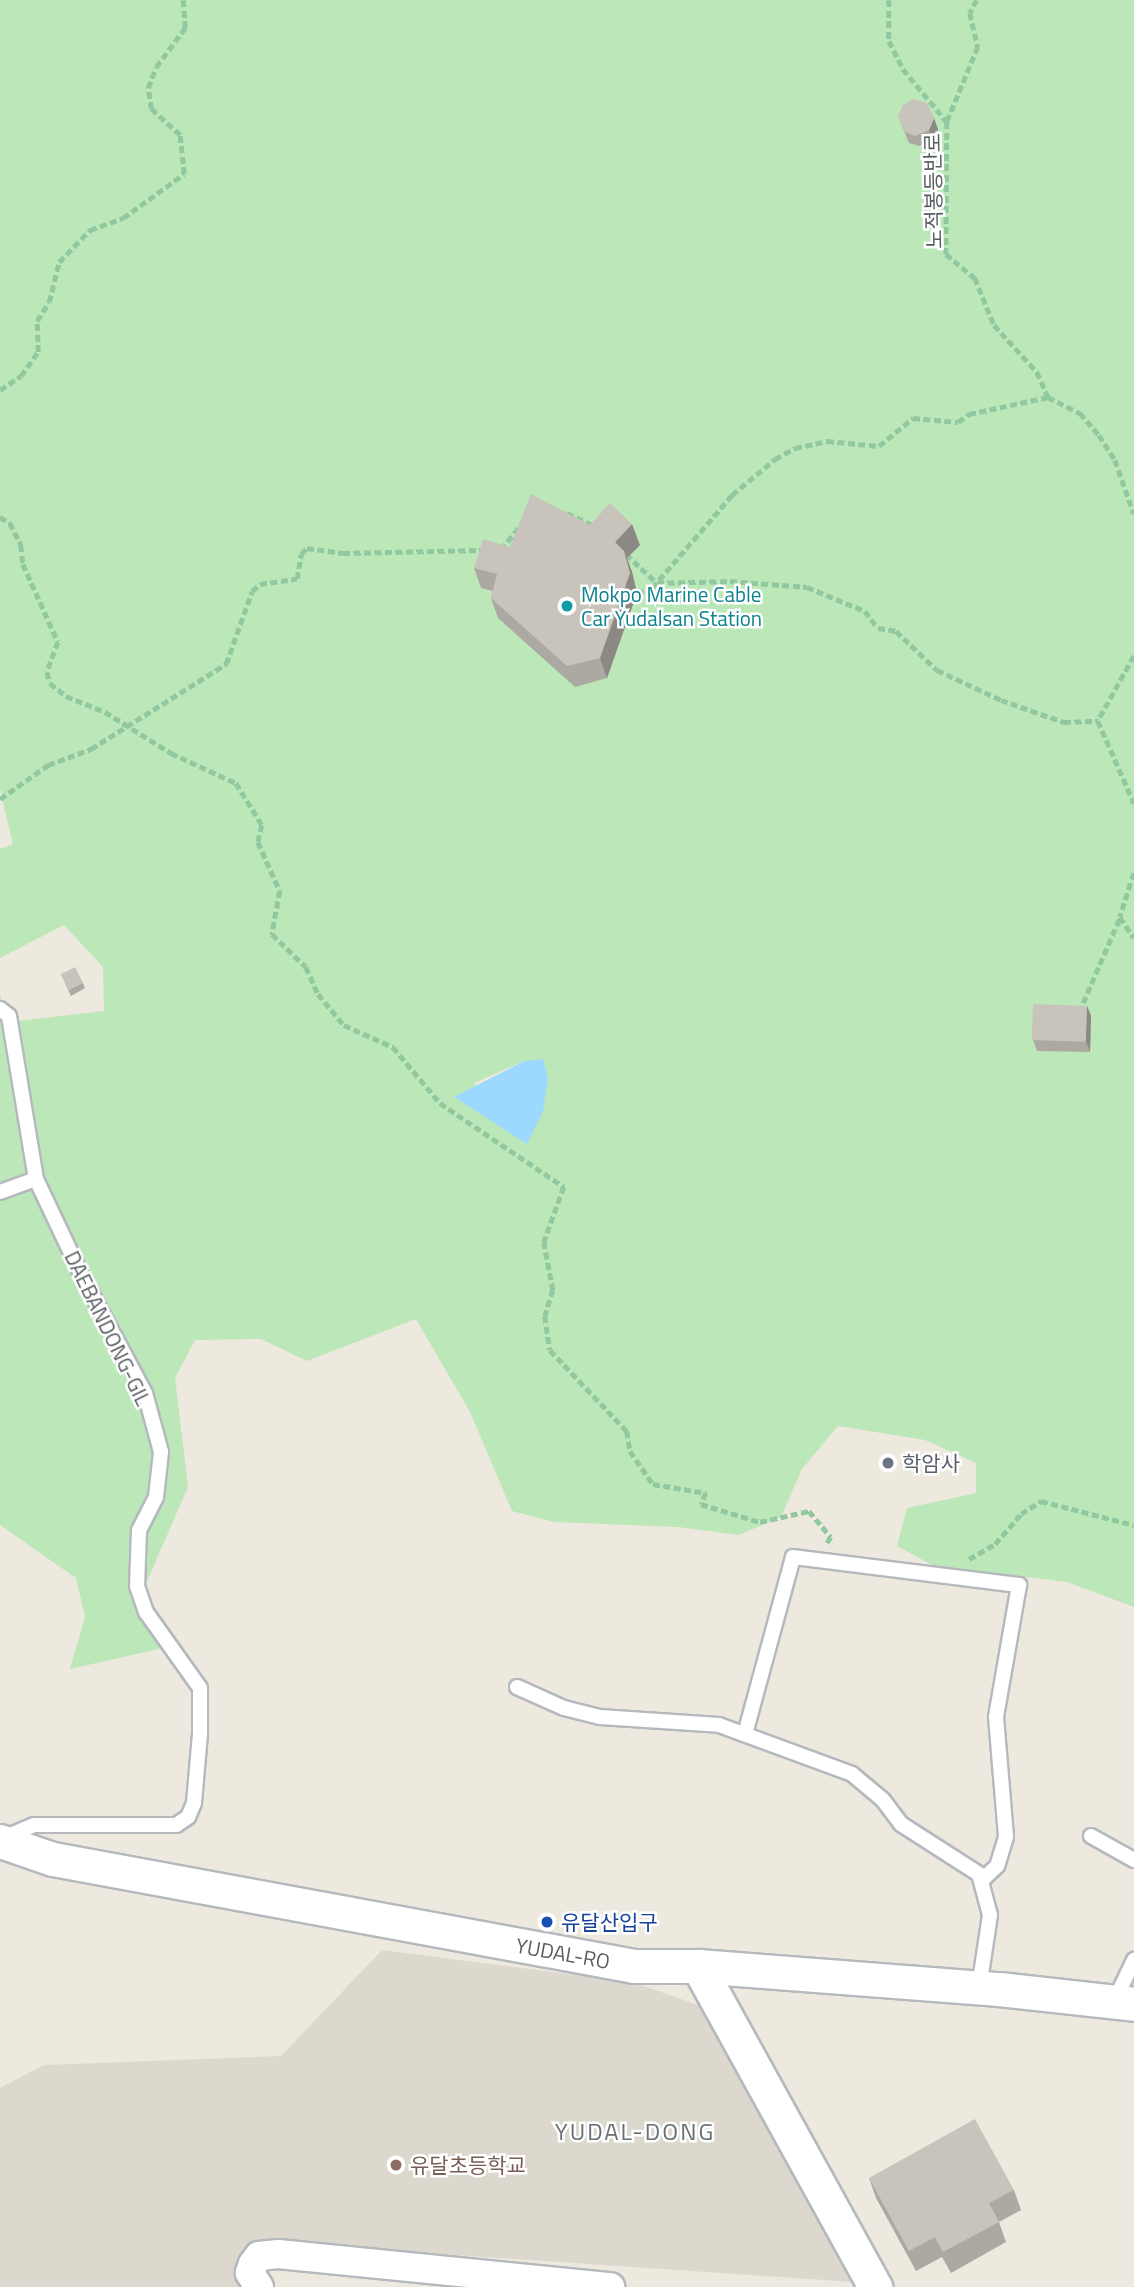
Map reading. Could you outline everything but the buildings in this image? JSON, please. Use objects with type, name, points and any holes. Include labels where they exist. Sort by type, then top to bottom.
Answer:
[{"type":"street","name":"YUDAL-RO","points":[[0,1840],[53,1859],[334,1914],[634,1966],[698,1966],[979,1988],[1124,2004]]},
{"type":"street","points":[[698,1966],[875,2287]]},
{"type":"street","points":[[259,2287],[250,2273],[253,2264],[259,2256],[278,2254],[550,2284],[610,2287]]},
{"type":"lane","name":"DAEBANDONG-GIL","points":[[0,1009],[9,1016],[36,1179],[80,1272],[145,1393],[161,1452],[156,1497],[139,1530],[136,1586],[146,1612],[200,1688],[201,1734],[194,1803],[188,1817],[176,1825],[34,1825],[0,1840]]},
{"type":"lane","points":[[0,1192],[36,1179]]},
{"type":"lane","points":[[745,1734],[793,1557],[818,1558],[896,1573],[944,1573],[1019,1585],[996,1717],[1006,1838],[997,1866],[982,1880]]},
{"type":"lane","points":[[517,1687],[564,1708],[600,1717],[707,1724],[745,1734],[852,1774],[883,1800],[901,1824],[970,1864],[982,1880],[990,1915],[979,1988]]},
{"type":"lane","points":[[1091,1836],[1134,1860]]},
{"type":"lane","points":[[1124,2004],[1134,1961]]},
{"type":"path","points":[[0,390],[22,376],[38,352],[37,321],[49,302],[59,262],[90,230],[123,218],[184,174],[180,135],[151,109],[148,88],[156,66],[185,28],[183,0]]},
{"type":"path","points":[[889,0],[890,41],[903,69],[947,122]]},
{"type":"path","name":"노적봉등반로","points":[[977,0],[970,13],[978,47],[947,122],[946,254],[975,278],[994,325],[1037,372],[1048,397]]},
{"type":"path","points":[[637,593],[657,583],[732,495],[775,459],[795,448],[827,441],[879,446],[913,418],[958,422],[969,414],[1048,397],[1080,413],[1100,435],[1115,460],[1134,514]]},
{"type":"path","points":[[559,510],[598,529]]},
{"type":"path","points":[[0,517],[10,523],[21,545],[23,564],[58,642],[47,672],[50,683],[66,696],[105,712],[236,783],[262,825],[258,842],[279,891],[272,934],[306,967],[318,994],[344,1025],[393,1047],[440,1103],[564,1187],[544,1242],[553,1290],[545,1316],[550,1350],[627,1431],[630,1451],[653,1484],[706,1493],[701,1504],[760,1522],[808,1511],[831,1536],[818,1558]]},
{"type":"path","points":[[0,799],[48,765],[91,749],[125,725],[226,664],[252,591],[260,584],[297,579],[301,554],[307,548],[343,552],[500,551],[523,522]]},
{"type":"path","points":[[617,546],[657,583],[730,581],[807,587],[865,611],[878,628],[897,631],[937,670],[1001,700],[1064,722],[1098,721]]},
{"type":"path","points":[[1098,721],[1134,656]]},
{"type":"path","points":[[1098,721],[1134,803]]},
{"type":"path","points":[[1083,1003],[1120,916],[1134,873]]},
{"type":"path","points":[[1120,916],[1134,938]]},
{"type":"path","points":[[944,1573],[995,1544],[1021,1514],[1041,1501],[1134,1525]]},
{"type":"shaded area","name":"유달초등학교","points":[[382,1950],[632,1982],[698,2005],[844,2252],[854,2282],[265,2242],[243,2250],[236,2271],[241,2287],[0,2287],[0,2088],[44,2065],[281,2056]]},
{"type":"green space","points":[[0,0],[1134,0],[1134,1607],[1067,1582],[934,1566],[897,1546],[907,1508],[976,1493],[976,1463],[925,1440],[838,1426],[802,1469],[781,1517],[739,1535],[678,1527],[554,1522],[512,1511],[470,1412],[416,1319],[307,1361],[261,1339],[195,1340],[175,1378],[188,1487],[145,1586],[163,1648],[70,1669],[85,1617],[76,1578],[0,1525],[0,995],[10,1022],[104,1011],[103,967],[64,925],[0,958],[0,849],[13,844],[0,790]],"holes":[[[524,1061],[527,1144],[474,1083]]]},
{"type":"water","points":[[543,1059],[548,1078],[543,1112],[527,1144],[454,1097],[524,1061]]},
{"type":"place","name":"Mokpo Marine Cable Car Yudalsan Station","points":[[567,606]]},
{"type":"place","name":"학암사","points":[[888,1463]]},
{"type":"place","name":"유달산입구","points":[[547,1922]]},
{"type":"place","name":"유달초등학교","points":[[396,2165]]},
{"type":"district","name":"YUDAL-DONG","points":[[635,2132]]}]
